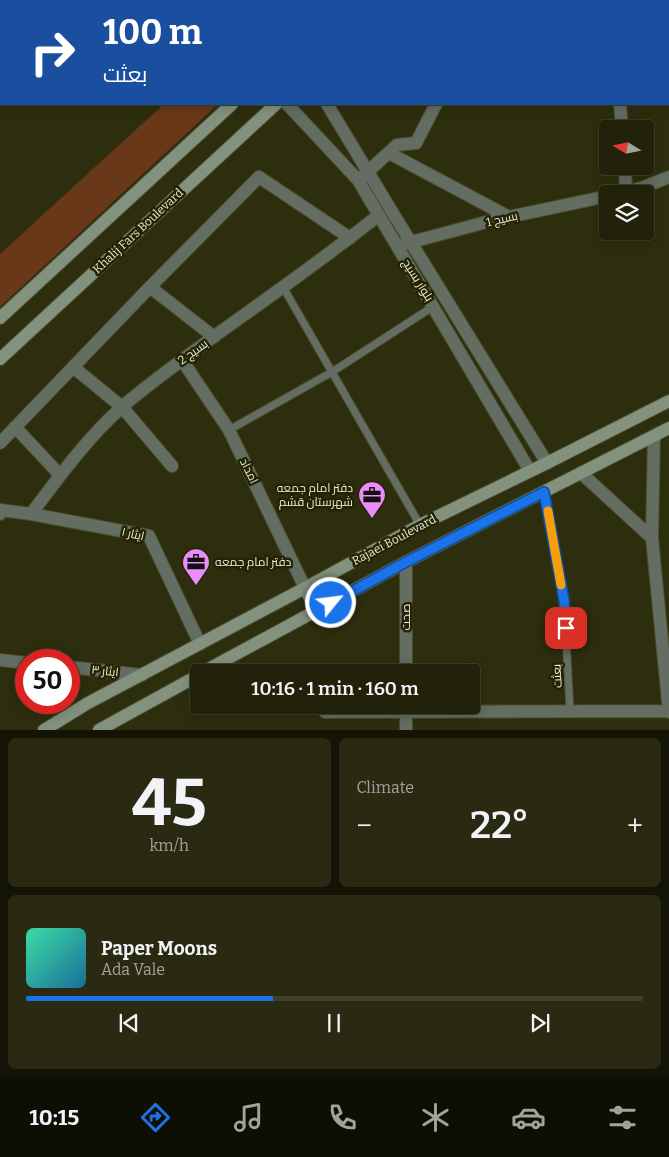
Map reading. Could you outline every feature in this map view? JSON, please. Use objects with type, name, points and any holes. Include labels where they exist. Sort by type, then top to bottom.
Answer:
[{"type":"main road","points":[[0,318],[231,105]]},
{"type":"main road","name":"Khalij Fars Boulevard","points":[[0,359],[275,105]]},
{"type":"main road","name":"Rajaei Boulevard","points":[[44,730],[88,703],[420,525],[669,401]]},
{"type":"main road","name":"Rajaei Boulevard","points":[[219,664],[406,562],[669,428]]},
{"type":"main road","points":[[305,588],[316,611]]},
{"type":"main road","points":[[99,730],[112,726],[190,680]]},
{"type":"street","name":"بلوار بسیج","points":[[288,105],[363,176],[411,242],[547,463]]},
{"type":"street","name":"بلوار بسیج","points":[[328,105],[363,176],[379,215],[530,471]]},
{"type":"street","points":[[363,176],[396,144],[416,143],[435,105]]},
{"type":"street","points":[[620,105],[621,120]]},
{"type":"street","points":[[388,153],[509,217]]},
{"type":"street","points":[[0,443],[259,177],[350,238]]},
{"type":"street","points":[[649,185],[669,177]]},
{"type":"street","name":"بسیج 1","points":[[396,245],[509,217],[599,198]]},
{"type":"street","name":"بسیج 2","points":[[31,514],[60,475],[98,431],[122,407],[182,360],[379,215]]},
{"type":"street","points":[[150,287],[214,337]]},
{"type":"street","name":"امداد","points":[[182,360],[229,430],[305,588]]},
{"type":"street","points":[[73,367],[122,407],[172,466]]},
{"type":"street","points":[[15,428],[60,475]]},
{"type":"street","points":[[480,709],[669,711],[664,613],[652,538],[654,436]]},
{"type":"street","points":[[581,473],[652,538]]},
{"type":"street","name":"ایثار ۱","points":[[0,510],[149,536],[200,644]]},
{"type":"street","name":"صحت","points":[[406,562],[406,664]]},
{"type":"street","points":[[0,660],[15,662]]},
{"type":"street","name":"ایثار ۳","points":[[80,668],[142,675]]},
{"type":"street","points":[[406,714],[406,730]]},
{"type":"lane","points":[[283,286],[420,525]]},
{"type":"lane","points":[[229,430],[332,372],[434,306]]},
{"type":"lane","name":"بعثت","points":[[544,492],[564,600],[570,711]]},
{"type":"shaded area","points":[[163,105],[217,105],[0,307],[0,254]]},
{"type":"slow traffic","points":[[548,511],[561,585]]},
{"type":"place","name":"دفتر امام جمعه شهرستان قشم","points":[[372,519]]},
{"type":"place","name":"دفتر امام جمعه","points":[[196,586]]},
{"type":"route","points":[[331,603],[406,562],[544,492],[564,600],[566,628]]}]
